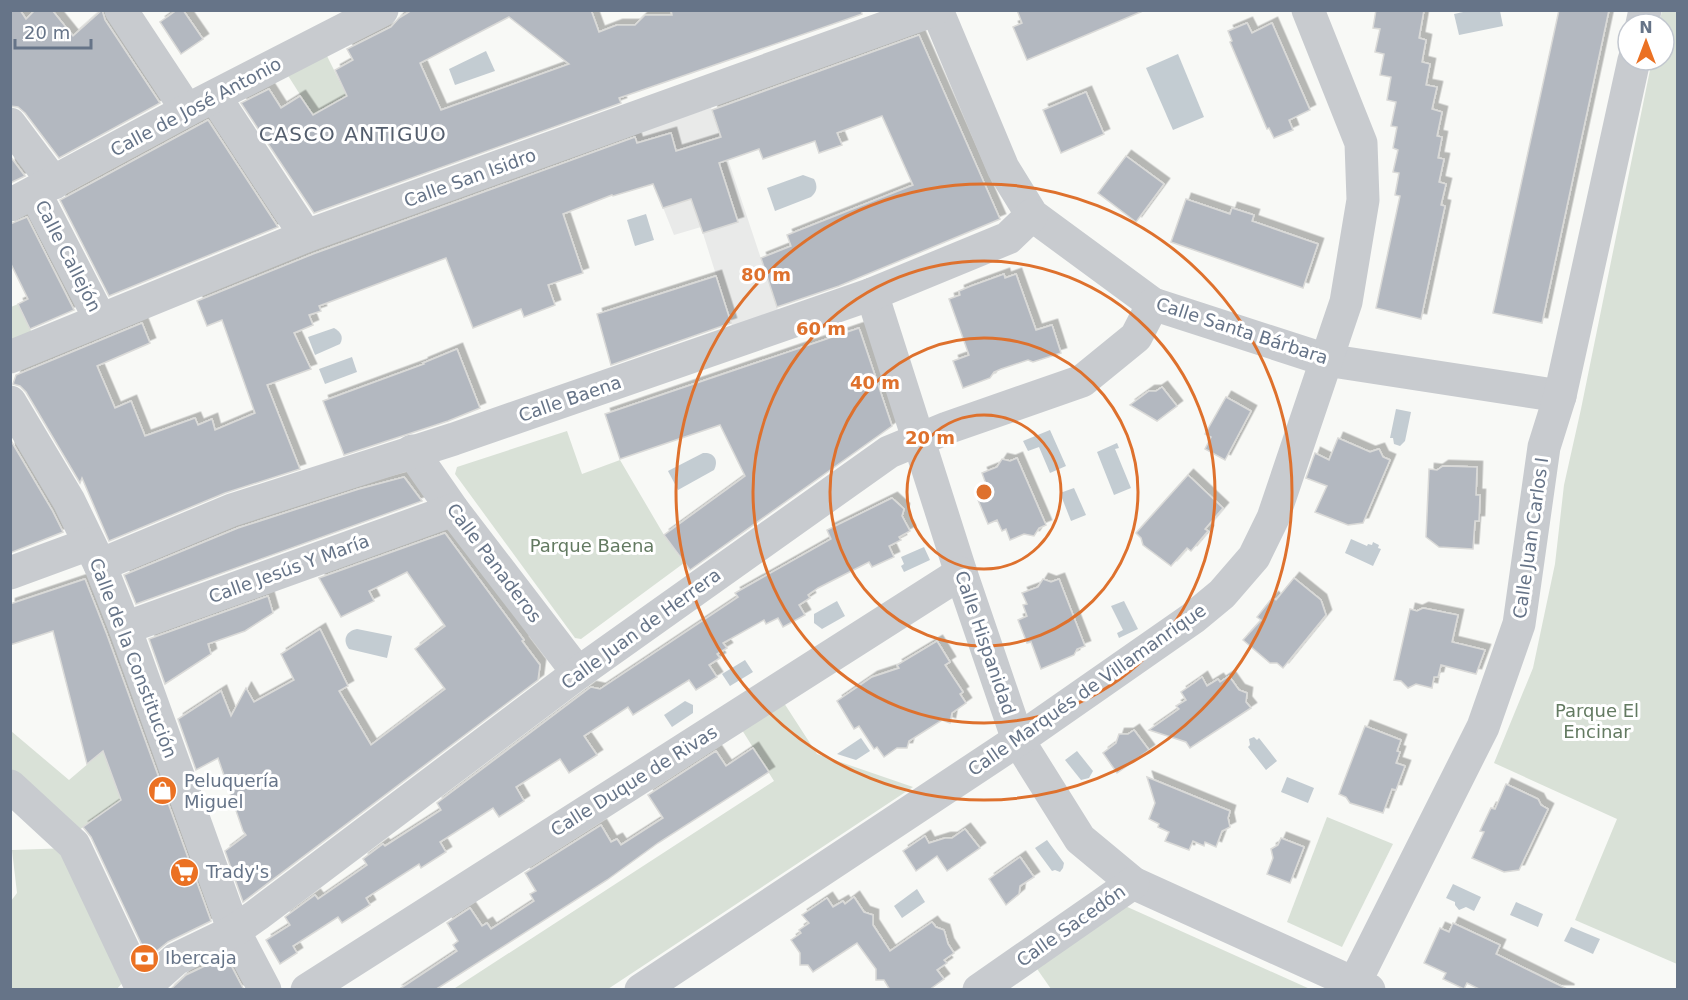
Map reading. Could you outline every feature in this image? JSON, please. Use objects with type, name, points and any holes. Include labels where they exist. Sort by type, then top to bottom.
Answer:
[{"type":"street","points":[[121,10],[201,103],[306,236]]},
{"type":"street","name":"Calle de José Antonio","points":[[33,194],[201,103],[382,10]]},
{"type":"street","name":"Calle Santa Bárbara","points":[[936,10],[1004,168],[1032,215],[1154,304],[1326,360],[1560,396]]},
{"type":"street","name":"Calle San Isidro","points":[[10,357],[306,236],[936,10]]},
{"type":"street","name":"Calle Marqués de Villamanrique","points":[[641,990],[1018,740],[1193,618],[1222,594],[1254,557],[1273,518],[1346,302],[1363,200],[1361,143],[1308,10]]},
{"type":"street","name":"Calle Juan Carlos I","points":[[1358,987],[1483,728],[1519,624],[1544,447],[1560,396],[1631,72]]},
{"type":"street","name":"Calle Callejón","points":[[10,124],[33,194],[100,319]]},
{"type":"street","name":"Calle Baena","points":[[10,573],[94,554],[454,439],[872,294],[1008,238],[1032,215]]},
{"type":"street","name":"Calle Hispanidad","points":[[872,294],[961,573],[1018,740],[1080,839],[1133,882],[1358,987]]},
{"type":"street","name":"Calle Juan de Herrera","points":[[142,989],[176,959],[234,931],[257,915],[578,673],[889,452],[1082,381],[1136,337],[1154,304]]},
{"type":"street","name":"Calle de la Constitución","points":[[10,402],[69,501],[94,554],[125,628],[234,931],[265,990]]},
{"type":"street","name":"Calle Panaderos","points":[[412,451],[453,510],[578,673]]},
{"type":"street","name":"Calle Jesús Y María","points":[[125,628],[453,510]]},
{"type":"street","name":"Calle Duque de Rivas","points":[[307,990],[961,573]]},
{"type":"street","points":[[10,786],[74,845],[142,989]]},
{"type":"street","name":"Calle Sacedón","points":[[979,990],[1133,882]]},
{"type":"shaded area","points":[[1468,11],[1500,11],[1503,26],[1459,35],[1454,14]]},
{"type":"shaded area","points":[[486,51],[495,71],[455,85],[449,69]]},
{"type":"shaded area","points":[[1178,54],[1204,117],[1173,130],[1146,68]]},
{"type":"shaded area","points":[[711,108],[778,310],[733,329],[701,227],[674,235],[633,132]]},
{"type":"shaded area","points":[[803,175],[814,179],[816,191],[813,195],[775,211],[767,188]]},
{"type":"shaded area","points":[[646,214],[654,240],[635,246],[627,220]]},
{"type":"shaded area","points":[[334,328],[341,335],[340,344],[315,355],[308,337]]},
{"type":"shaded area","points":[[352,357],[357,372],[325,384],[319,369]]},
{"type":"shaded area","points":[[1396,409],[1411,412],[1405,441],[1400,446],[1394,444],[1393,438],[1390,438]]},
{"type":"shaded area","points":[[1050,430],[1066,466],[1050,473],[1039,447],[1028,451],[1023,441]]},
{"type":"shaded area","points":[[1117,443],[1119,448],[1115,449],[1131,488],[1114,495],[1097,452]]},
{"type":"shaded area","points":[[703,453],[713,455],[716,463],[714,470],[678,490],[668,471]]},
{"type":"shaded area","points":[[1074,488],[1086,515],[1071,521],[1060,493]]},
{"type":"shaded area","points":[[1351,539],[1367,546],[1372,545],[1373,542],[1379,545],[1378,548],[1381,549],[1373,566],[1345,553]]},
{"type":"shaded area","points":[[924,547],[930,560],[904,572],[901,557]]},
{"type":"shaded area","points":[[837,601],[845,616],[822,629],[814,623],[814,614]]},
{"type":"shaded area","points":[[1124,601],[1138,629],[1119,638],[1117,633],[1123,630],[1111,606]]},
{"type":"shaded area","points":[[357,629],[392,636],[387,658],[349,649],[346,636]]},
{"type":"shaded area","points":[[745,660],[753,672],[730,686],[722,674]]},
{"type":"shaded area","points":[[685,701],[693,705],[693,713],[672,727],[664,715]]},
{"type":"shaded area","points":[[1254,737],[1257,740],[1259,738],[1277,761],[1266,770],[1248,747],[1249,739]]},
{"type":"shaded area","points":[[861,738],[870,751],[856,760],[837,754]]},
{"type":"shaded area","points":[[1077,751],[1093,771],[1089,778],[1081,780],[1065,760]]},
{"type":"shaded area","points":[[1287,777],[1314,788],[1308,803],[1281,792]]},
{"type":"shaded area","points":[[1047,840],[1064,863],[1060,872],[1052,871],[1035,848]]},
{"type":"shaded area","points":[[1453,884],[1481,897],[1474,911],[1466,907],[1459,910],[1455,902],[1446,898]]},
{"type":"shaded area","points":[[917,889],[925,902],[902,918],[894,906]]},
{"type":"shaded area","points":[[1516,902],[1543,914],[1538,927],[1510,915]]},
{"type":"shaded area","points":[[1571,927],[1600,939],[1593,954],[1564,941]]},
{"type":"green space","name":"Parque El Encinar","points":[[1678,11],[1677,964],[1575,920],[1617,819],[1494,763],[1533,668],[1555,564],[1564,485],[1650,72],[1676,72],[1676,12],[1662,12]]},
{"type":"green space","points":[[326,54],[347,96],[313,115],[287,74]]},
{"type":"green space","points":[[18,304],[32,333],[11,343],[11,307]]},
{"type":"green space","name":"Parque Baena","points":[[567,431],[582,474],[620,460],[664,535],[684,563],[581,639],[575,638],[455,474],[457,467]]},
{"type":"green space","points":[[784,703],[817,754],[913,787],[608,989],[452,990],[774,781],[742,730]]},
{"type":"green space","points":[[11,731],[69,780],[103,751],[121,800],[75,833],[11,776]]},
{"type":"green space","points":[[1327,817],[1393,844],[1342,947],[1287,922]]},
{"type":"green space","points":[[71,848],[130,974],[117,989],[11,990],[11,901],[17,893],[12,850]]},
{"type":"green space","points":[[1123,905],[1310,989],[1051,989],[1035,966]]},
{"type":"building","points":[[10,10],[20,10],[26,19],[35,10],[52,10],[73,36],[102,10],[105,20],[160,103],[59,158],[25,113],[18,107],[10,106]]},
{"type":"building","points":[[177,10],[183,10],[203,39],[181,54],[160,22]]},
{"type":"building","points":[[412,10],[591,10],[599,32],[617,25],[635,25],[645,15],[672,15],[671,10],[861,10],[862,14],[619,98],[621,103],[314,213],[241,103],[269,89],[281,108],[300,96],[313,115],[347,96],[335,70],[353,60],[347,49],[391,27],[399,18]],"holes":[[[509,17],[569,64],[441,110],[420,63]]]},
{"type":"building","points":[[1017,10],[1143,11],[1027,60],[1013,27],[1022,23]]},
{"type":"building","points":[[1376,10],[1424,10],[1419,38],[1426,40],[1422,62],[1430,64],[1426,85],[1437,87],[1432,109],[1442,112],[1437,136],[1442,137],[1438,158],[1444,159],[1439,182],[1446,184],[1441,205],[1445,206],[1421,319],[1376,308],[1400,196],[1395,195],[1399,173],[1393,172],[1398,150],[1393,148],[1397,127],[1391,126],[1396,102],[1387,100],[1391,77],[1380,75],[1384,54],[1375,52],[1380,29],[1373,28]]},
{"type":"building","points":[[1559,10],[1609,10],[1542,323],[1493,313]]},
{"type":"building","points":[[1247,23],[1252,33],[1272,23],[1310,110],[1289,120],[1293,130],[1274,138],[1269,128],[1267,129],[1230,42],[1232,41],[1228,31]]},
{"type":"building","points":[[919,35],[1000,219],[839,286],[777,307],[761,258],[791,246],[787,235],[913,185],[882,116],[837,133],[842,145],[819,153],[815,141],[763,159],[759,149],[719,163],[738,222],[703,233],[691,199],[663,208],[653,184],[612,195],[563,214],[583,273],[548,285],[555,305],[524,317],[521,309],[473,328],[446,258],[319,306],[321,311],[309,315],[313,325],[294,333],[311,369],[267,385],[300,469],[225,493],[109,541],[82,478],[80,483],[26,392],[20,386],[13,384],[16,375],[142,323],[150,343],[97,366],[115,408],[131,401],[145,436],[195,418],[198,425],[212,419],[215,430],[255,413],[222,320],[207,326],[197,301],[313,254],[635,137],[637,143],[671,133],[676,151],[721,137],[712,110]]},
{"type":"building","points":[[1086,92],[1104,134],[1061,153],[1043,110]]},
{"type":"building","points":[[208,120],[278,227],[109,296],[60,200]]},
{"type":"building","points":[[10,156],[25,176],[10,183]]},
{"type":"building","points":[[1126,156],[1164,184],[1136,222],[1098,193]]},
{"type":"building","points":[[1186,199],[1230,214],[1232,208],[1254,215],[1252,221],[1318,244],[1303,288],[1171,242]]},
{"type":"building","points":[[27,217],[74,310],[30,329],[18,304],[28,299],[10,262],[10,224]]},
{"type":"building","points":[[1004,274],[1005,278],[1016,274],[1036,330],[1052,325],[1061,353],[1001,369],[994,372],[990,378],[963,388],[953,361],[969,355],[949,299],[960,295],[959,291]]},
{"type":"building","points":[[716,276],[731,323],[611,365],[597,314]]},
{"type":"building","points":[[859,328],[892,426],[690,570],[664,535],[745,476],[720,425],[620,459],[605,414]]},
{"type":"building","points":[[457,349],[480,408],[448,421],[344,455],[323,401],[424,364]]},
{"type":"building","points":[[1162,387],[1177,406],[1157,421],[1130,405],[1149,391],[1156,391]]},
{"type":"building","points":[[1226,397],[1251,411],[1225,460],[1205,449],[1211,437],[1205,434]]},
{"type":"building","points":[[1338,438],[1370,452],[1379,449],[1383,457],[1390,460],[1363,523],[1348,525],[1315,512],[1327,486],[1306,478],[1315,453],[1329,460]]},
{"type":"building","points":[[10,439],[63,532],[10,553]]},
{"type":"building","points":[[1017,458],[1046,525],[1039,528],[1034,536],[1024,534],[1010,540],[1006,529],[1002,531],[997,520],[988,524],[978,500],[987,496],[982,473],[997,467],[1002,459],[1010,461]]},
{"type":"building","points":[[1443,466],[1477,467],[1476,495],[1480,495],[1479,521],[1475,521],[1473,549],[1439,547],[1426,537],[1429,469],[1437,470]]},
{"type":"building","points":[[1188,475],[1223,508],[1205,529],[1208,531],[1191,551],[1187,548],[1171,566],[1143,545],[1136,533]]},
{"type":"building","points":[[404,477],[422,501],[136,604],[124,575],[238,528]]},
{"type":"building","points":[[892,498],[904,509],[902,516],[910,531],[899,537],[901,540],[889,546],[894,557],[872,567],[869,562],[818,588],[808,595],[810,598],[799,605],[805,615],[783,627],[778,618],[766,624],[764,620],[723,643],[727,648],[717,654],[720,658],[709,665],[717,677],[696,690],[689,680],[633,715],[628,707],[584,736],[597,755],[569,773],[560,759],[516,787],[524,801],[499,817],[493,808],[440,842],[446,852],[421,868],[419,864],[366,898],[370,905],[342,923],[338,917],[293,946],[297,953],[280,964],[266,940],[290,925],[285,917],[315,895],[318,899],[367,865],[363,859],[383,844],[385,846],[441,810],[437,803],[591,687],[600,689],[738,597],[735,593],[831,539],[827,530]]},
{"type":"building","points":[[445,533],[540,665],[538,680],[243,902],[225,851],[246,835],[218,758],[196,770],[178,719],[221,691],[231,716],[246,688],[254,702],[294,680],[281,654],[320,629],[348,686],[339,691],[371,745],[445,689],[415,649],[445,626],[407,572],[369,591],[374,601],[341,617],[319,578]]},
{"type":"building","points":[[1294,578],[1321,600],[1326,615],[1283,668],[1277,663],[1270,663],[1243,640],[1261,620],[1257,617],[1273,597],[1276,600]]},
{"type":"building","points":[[85,579],[211,921],[168,942],[148,958],[91,837],[83,827],[121,800],[103,751],[87,764],[53,631],[10,645],[10,604]]},
{"type":"building","points":[[1043,579],[1051,582],[1059,579],[1085,646],[1077,649],[1074,655],[1041,669],[1031,642],[1027,643],[1018,620],[1027,616],[1023,605],[1027,604],[1022,593],[1038,587]]},
{"type":"building","points":[[268,596],[273,613],[245,631],[208,644],[211,654],[165,684],[149,639]]},
{"type":"building","points":[[1423,608],[1458,615],[1452,642],[1485,650],[1476,674],[1441,665],[1438,677],[1434,677],[1432,688],[1416,684],[1408,688],[1401,681],[1394,680],[1410,609],[1417,611]]},
{"type":"building","points":[[937,641],[950,662],[945,665],[963,692],[960,694],[966,703],[952,713],[950,723],[942,720],[909,741],[907,748],[897,748],[884,757],[877,747],[874,749],[859,726],[854,729],[837,701],[872,677],[899,668],[897,665]]},
{"type":"building","points":[[1229,676],[1239,690],[1247,693],[1246,702],[1251,708],[1190,748],[1186,742],[1149,730],[1179,709],[1176,706],[1186,700],[1181,692],[1202,677],[1207,686],[1218,679],[1220,682]]},
{"type":"building","points":[[1365,726],[1401,740],[1396,763],[1405,766],[1396,790],[1392,789],[1383,813],[1350,803],[1346,797],[1339,794]]},
{"type":"building","points":[[1134,730],[1149,750],[1117,773],[1103,753],[1116,743],[1119,734],[1128,734]]},
{"type":"building","points":[[753,748],[769,772],[658,843],[607,880],[435,990],[398,990],[457,951],[453,945],[458,941],[447,923],[470,908],[482,926],[487,923],[491,929],[534,901],[530,894],[536,891],[525,873],[601,825],[611,842],[617,839],[621,845],[663,818],[648,795],[716,751],[726,766]]},
{"type":"building","points":[[1147,777],[1230,811],[1228,818],[1230,827],[1222,831],[1216,847],[1205,842],[1204,846],[1193,841],[1189,850],[1165,841],[1169,832],[1158,827],[1159,824],[1149,819],[1155,803]]},
{"type":"building","points":[[1506,784],[1538,799],[1541,805],[1548,809],[1519,870],[1504,872],[1472,858],[1484,832],[1480,831],[1491,808],[1495,809]]},
{"type":"building","points":[[965,829],[980,848],[947,871],[937,856],[916,871],[903,851],[925,836],[929,843],[952,838]]},
{"type":"building","points":[[1281,838],[1304,847],[1290,883],[1267,874],[1273,858],[1271,849],[1278,845]]},
{"type":"building","points":[[1020,857],[1034,877],[1020,886],[1019,894],[1006,905],[989,879]]},
{"type":"building","points":[[854,897],[864,912],[873,915],[873,925],[890,951],[932,922],[936,927],[944,930],[948,944],[954,953],[944,960],[947,963],[937,970],[944,979],[929,990],[890,990],[884,980],[876,980],[876,969],[857,943],[813,972],[808,965],[800,965],[800,953],[791,940],[809,923],[802,915],[827,898],[833,907],[843,901],[845,904]]},
{"type":"building","points":[[1453,923],[1500,945],[1496,954],[1569,990],[1481,990],[1467,983],[1464,989],[1443,979],[1446,973],[1424,963],[1440,928],[1449,932]]},
{"type":"building","points":[[226,956],[244,990],[170,990],[186,975]]},
{"type":"place","name":"Peluquería Miguel","points":[[163,791]]},
{"type":"place","name":"Trady's","points":[[185,872]]},
{"type":"place","name":"Ibercaja","points":[[144,958]]},
{"type":"district","name":"CASCO ANTIGUO","points":[[353,134]]}]
